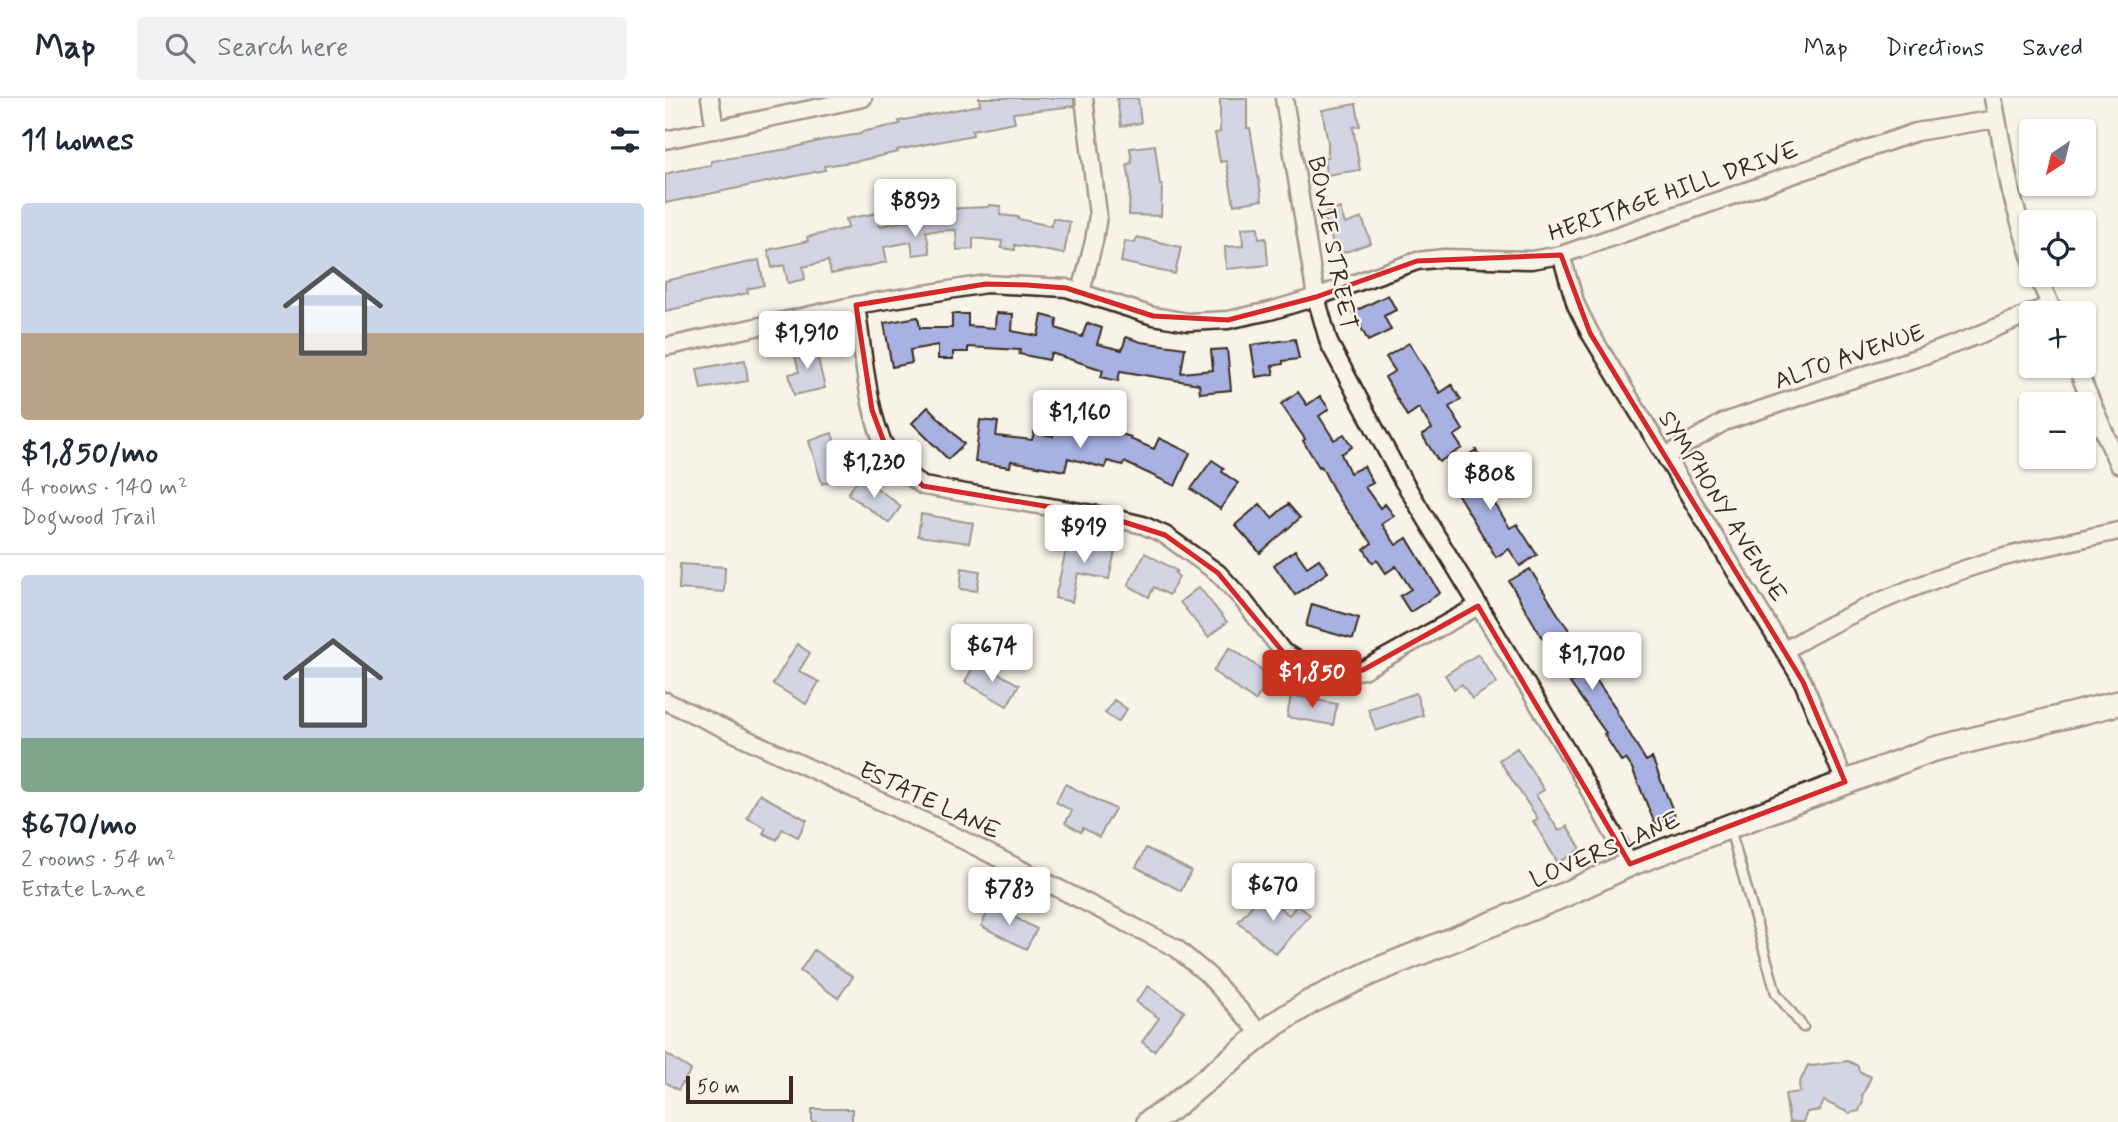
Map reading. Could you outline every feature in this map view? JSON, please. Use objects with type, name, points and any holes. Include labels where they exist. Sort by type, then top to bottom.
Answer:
[{"type":"street","points":[[710,98],[715,130]]},
{"type":"street","points":[[665,140],[863,98]]},
{"type":"street","points":[[1080,292],[1098,215],[1084,98]]},
{"type":"street","name":"BOWIE STREET","points":[[1284,98],[1316,297],[1329,343],[1372,425],[1577,768],[1630,864]]},
{"type":"street","points":[[1993,98],[2019,224]]},
{"type":"street","name":"HERITAGE HILL DRIVE","points":[[665,347],[856,305],[986,284],[1053,287],[1080,292],[1153,316],[1188,321],[1228,320],[1316,297],[1417,261],[1444,258],[1531,260],[1561,255],[1916,132],[1996,119]]},
{"type":"street","name":"SYMPHONY AVENUE","points":[[1561,255],[1569,286],[1582,318],[1785,650],[1809,693],[1845,782]]},
{"type":"street","points":[[856,305],[873,410],[883,440],[902,470],[923,486],[1105,516],[1143,525],[1165,535],[1219,573],[1283,652],[1320,671],[1344,673],[1363,670],[1478,606]]},
{"type":"street","name":"ALTO AVENUE","points":[[1666,456],[1724,422],[2019,321]]},
{"type":"street","points":[[2081,378],[2118,464]]},
{"type":"street","points":[[1785,650],[1840,619],[1949,575],[2001,558],[2118,531]]},
{"type":"street","name":"ESTATE LANE","points":[[665,701],[949,833],[1176,948],[1208,975],[1262,1035]]},
{"type":"street","name":"LOVERS LANE","points":[[1149,1122],[1262,1035],[1339,986],[1564,895],[1630,864],[1931,750],[2118,702]]},
{"type":"lane","points":[[1730,826],[1776,993],[1803,1027]]},
{"type":"highlighted area","points":[[1561,255],[1590,333],[1803,682],[1845,782],[1630,864],[1478,606],[1363,670],[1320,671],[1283,652],[1218,573],[1165,535],[1105,516],[923,486],[887,450],[872,410],[856,305],[986,284],[1027,285],[1066,288],[1153,316],[1228,320],[1316,297],[1417,261]]},
{"type":"building","points":[[979,98],[1074,98],[1074,106],[1013,113],[1015,122],[972,130],[973,135],[824,166],[825,170],[665,203],[665,175],[672,172],[711,165],[711,161],[861,134],[900,124],[899,121],[980,105]]},
{"type":"building","points":[[1117,98],[1138,98],[1141,123],[1121,126]]},
{"type":"building","points":[[1220,98],[1247,98],[1247,128],[1250,128],[1262,200],[1234,205],[1226,161],[1220,162],[1215,133],[1220,132]]},
{"type":"building","points":[[1356,104],[1360,126],[1353,127],[1360,170],[1326,175],[1324,158],[1328,157],[1328,143],[1322,110]]},
{"type":"building","points":[[1155,145],[1162,185],[1161,216],[1129,215],[1130,182],[1127,164],[1132,163],[1130,148]]},
{"type":"building","points":[[1001,206],[1000,215],[1051,226],[1053,218],[1070,222],[1064,254],[1015,245],[1015,250],[1001,248],[1002,241],[973,238],[973,249],[957,250],[956,230],[926,231],[930,253],[913,255],[911,242],[884,247],[887,262],[831,274],[828,261],[803,267],[805,279],[788,283],[784,265],[772,268],[768,250],[808,241],[807,237],[848,228],[846,219],[877,213],[880,226],[939,215],[939,209]]},
{"type":"building","points":[[1340,208],[1345,224],[1362,218],[1371,243],[1337,255],[1323,214]]},
{"type":"building","points":[[1258,227],[1259,239],[1266,238],[1268,265],[1226,269],[1225,247],[1243,246],[1242,228]]},
{"type":"building","points":[[1137,237],[1181,247],[1175,274],[1121,262],[1125,241],[1135,243]]},
{"type":"building","points":[[759,260],[764,285],[747,289],[748,293],[665,311],[665,281]]},
{"type":"building","points":[[1388,295],[1396,310],[1384,316],[1391,330],[1368,341],[1353,312]]},
{"type":"building","points":[[996,313],[1013,314],[1012,331],[1038,336],[1042,315],[1057,319],[1056,328],[1082,337],[1087,323],[1102,328],[1097,344],[1122,350],[1126,337],[1141,342],[1185,348],[1181,373],[1213,370],[1211,350],[1227,349],[1231,390],[1200,393],[1199,384],[1120,371],[1118,381],[1101,377],[1103,370],[1051,353],[1049,360],[1019,354],[1020,350],[968,347],[968,352],[953,352],[953,359],[938,359],[938,345],[910,350],[912,363],[892,367],[884,323],[918,317],[920,328],[952,328],[952,314],[968,314],[968,326],[995,328]]},
{"type":"building","points":[[1295,339],[1299,359],[1283,361],[1283,364],[1272,366],[1274,374],[1256,377],[1251,345]]},
{"type":"building","points":[[814,343],[825,388],[794,395],[789,374],[799,372],[793,348]]},
{"type":"building","points":[[1409,343],[1440,393],[1452,385],[1461,400],[1449,407],[1463,430],[1454,436],[1462,448],[1439,462],[1422,435],[1432,429],[1419,408],[1407,416],[1385,377],[1395,371],[1386,357]]},
{"type":"building","points":[[745,360],[748,381],[701,389],[697,369]]},
{"type":"building","points":[[1298,392],[1307,405],[1320,396],[1329,409],[1319,416],[1334,440],[1344,434],[1352,447],[1341,454],[1350,473],[1364,466],[1373,483],[1365,487],[1380,508],[1385,504],[1394,516],[1382,524],[1396,545],[1407,538],[1440,593],[1410,612],[1400,596],[1411,589],[1396,566],[1386,573],[1377,560],[1373,563],[1364,549],[1372,543],[1339,500],[1321,466],[1319,467],[1303,441],[1305,439],[1281,404]]},
{"type":"building","points":[[928,407],[964,444],[948,459],[912,423]]},
{"type":"building","points":[[1056,416],[1131,437],[1130,439],[1154,449],[1159,438],[1190,453],[1175,486],[1124,462],[1123,465],[1107,461],[1105,468],[1068,458],[1065,471],[1011,461],[1010,467],[975,462],[980,420],[998,422],[996,436],[1032,440],[1034,432],[1053,436]]},
{"type":"building","points":[[832,433],[845,476],[822,484],[809,441]]},
{"type":"building","points":[[1476,450],[1494,478],[1483,485],[1510,528],[1517,524],[1537,555],[1520,566],[1509,549],[1496,557],[1452,485],[1467,475],[1458,462]]},
{"type":"building","points":[[1212,460],[1224,468],[1222,472],[1238,483],[1220,509],[1191,489]]},
{"type":"building","points":[[860,476],[901,506],[889,523],[848,494]]},
{"type":"building","points":[[1260,504],[1272,518],[1288,504],[1300,518],[1260,553],[1235,525]]},
{"type":"building","points":[[921,514],[973,523],[969,543],[918,536]]},
{"type":"building","points":[[1069,537],[1116,546],[1109,579],[1078,573],[1072,602],[1055,598]]},
{"type":"building","points":[[1295,550],[1307,567],[1319,559],[1328,572],[1295,595],[1274,565]]},
{"type":"building","points":[[1145,553],[1177,571],[1175,573],[1179,577],[1169,595],[1154,587],[1149,597],[1128,585]]},
{"type":"building","points":[[680,564],[725,567],[724,592],[679,589]]},
{"type":"building","points":[[962,568],[980,571],[977,591],[960,589]]},
{"type":"building","points":[[1530,569],[1589,657],[1583,661],[1617,710],[1646,761],[1652,758],[1675,816],[1655,824],[1632,768],[1626,759],[1621,761],[1604,734],[1606,733],[1570,683],[1574,681],[1540,634],[1509,581]]},
{"type":"building","points":[[1199,587],[1227,622],[1208,637],[1180,602]]},
{"type":"building","points":[[1312,604],[1359,618],[1353,639],[1306,626]]},
{"type":"building","points":[[797,644],[810,653],[799,671],[819,682],[806,704],[773,684]]},
{"type":"building","points":[[1230,647],[1272,677],[1255,701],[1213,671]]},
{"type":"building","points":[[1478,654],[1497,683],[1472,699],[1462,684],[1454,689],[1445,675]]},
{"type":"building","points":[[976,661],[1019,685],[1007,706],[965,682]]},
{"type":"building","points":[[1416,693],[1423,715],[1376,731],[1368,709]]},
{"type":"building","points":[[1291,695],[1337,704],[1333,725],[1287,717]]},
{"type":"building","points":[[1114,700],[1127,709],[1118,722],[1105,713]]},
{"type":"building","points":[[1517,748],[1544,790],[1536,795],[1559,831],[1567,826],[1581,849],[1558,863],[1533,821],[1538,819],[1499,760]]},
{"type":"building","points":[[1065,784],[1115,809],[1099,837],[1083,828],[1081,832],[1065,823],[1072,811],[1056,802]]},
{"type":"building","points":[[759,794],[807,820],[798,837],[782,829],[777,840],[763,833],[766,828],[747,818]]},
{"type":"building","points":[[1146,848],[1191,871],[1181,891],[1136,867]]},
{"type":"building","points":[[1263,893],[1289,915],[1297,905],[1310,915],[1276,954],[1238,922]]},
{"type":"building","points":[[991,905],[1037,929],[1026,949],[981,926]]},
{"type":"building","points":[[814,950],[853,977],[838,998],[800,971]]},
{"type":"building","points":[[1148,986],[1184,1011],[1154,1051],[1142,1042],[1159,1018],[1136,1002]]},
{"type":"building","points":[[665,1053],[691,1070],[678,1090],[665,1082]]},
{"type":"building","points":[[1848,1061],[1871,1077],[1862,1096],[1863,1102],[1859,1111],[1849,1113],[1824,1101],[1820,1110],[1807,1112],[1803,1122],[1789,1122],[1785,1094],[1800,1092],[1799,1084],[1808,1065]]},
{"type":"building","points":[[812,1109],[852,1109],[852,1122],[812,1122]]}]
